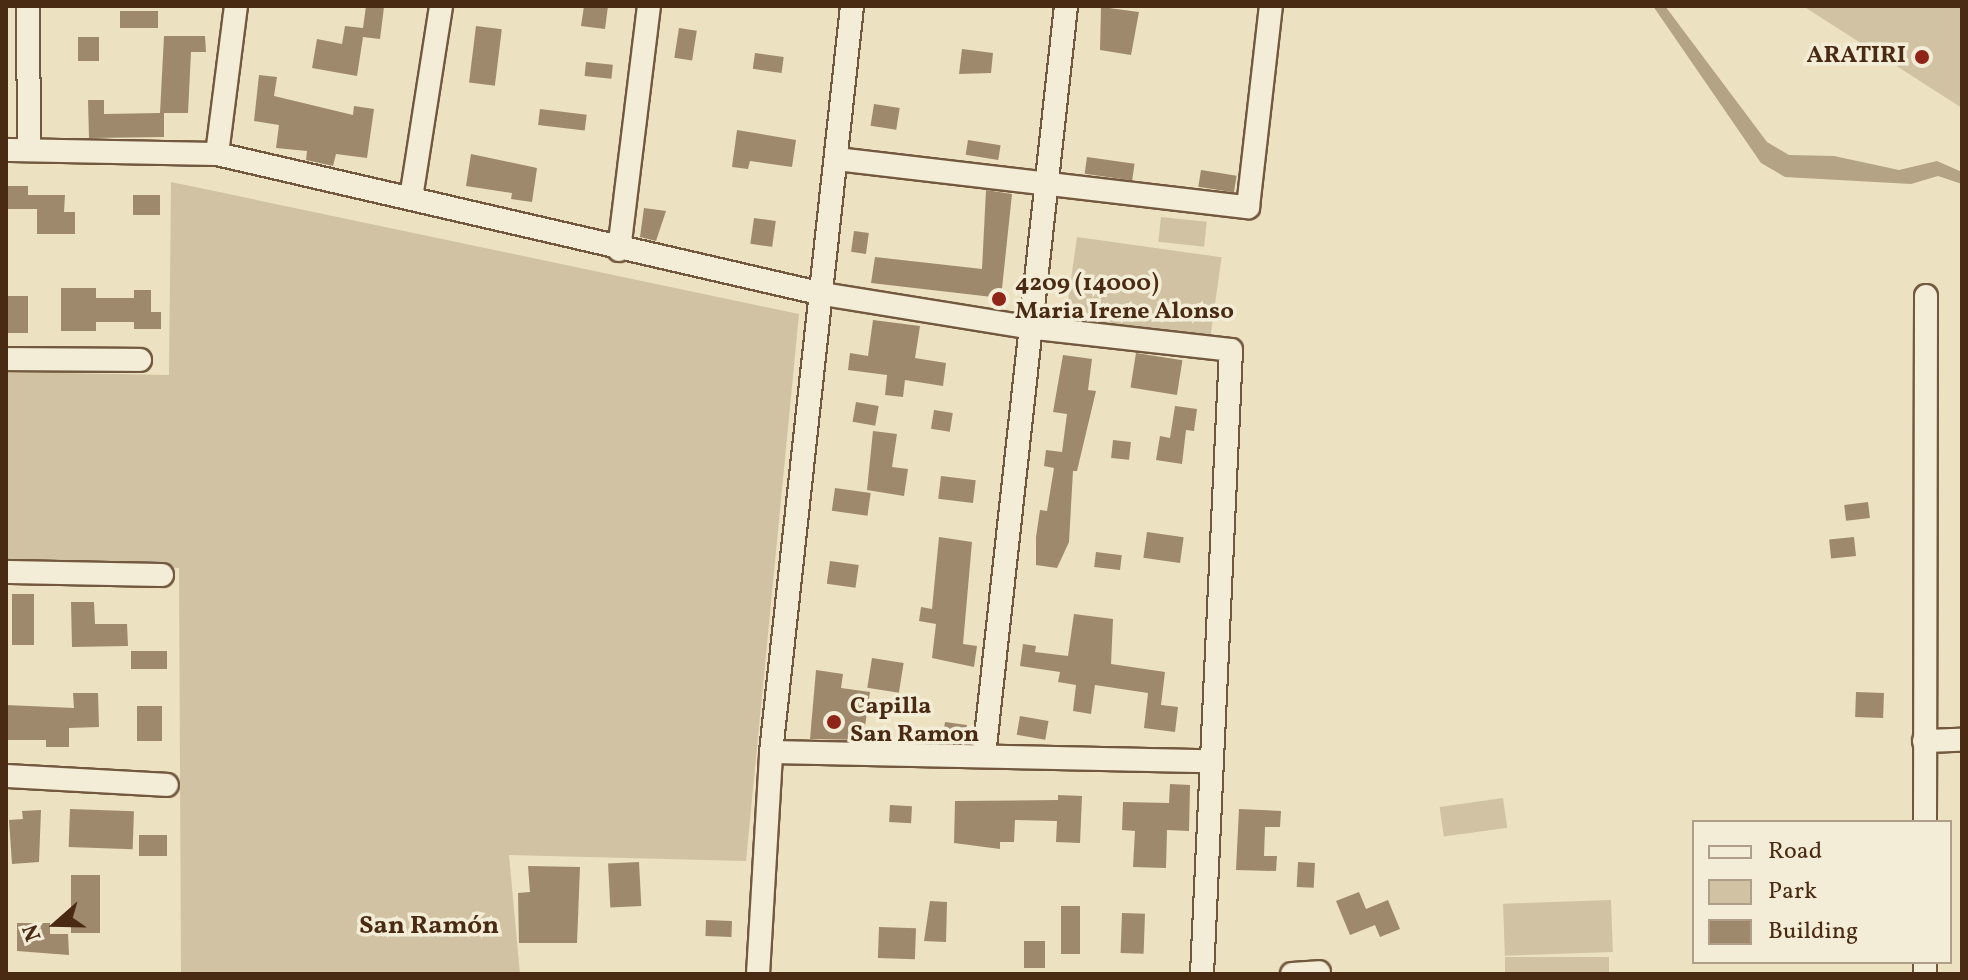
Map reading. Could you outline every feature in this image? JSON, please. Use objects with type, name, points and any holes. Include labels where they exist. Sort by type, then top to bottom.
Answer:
[{"type":"street","points":[[28,6],[29,150]]},
{"type":"street","points":[[217,154],[236,6]]},
{"type":"street","points":[[411,198],[441,6]]},
{"type":"street","points":[[619,250],[649,6]]},
{"type":"street","points":[[758,974],[771,752],[852,6]]},
{"type":"street","points":[[984,755],[1027,327],[1066,6]]},
{"type":"street","points":[[837,159],[1248,207],[1271,6]]},
{"type":"street","points":[[6,150],[217,154],[619,250],[823,294],[1027,327],[1231,350],[1209,761],[1202,974]]},
{"type":"street","points":[[1925,820],[1926,296]]},
{"type":"street","points":[[6,359],[140,360]]},
{"type":"street","points":[[6,572],[162,575]]},
{"type":"street","points":[[1924,741],[1962,740]]},
{"type":"street","points":[[771,752],[1209,761]]},
{"type":"street","points":[[6,776],[167,785]]},
{"type":"street","points":[[1292,974],[1319,972]]},
{"type":"green space","name":"ARATIRI","points":[[1803,6],[1962,6],[1962,108]]},
{"type":"green space","points":[[171,182],[799,314],[746,861],[509,855],[520,974],[181,974],[179,568],[6,562],[6,372],[169,375]]},
{"type":"green space","points":[[1161,217],[1207,222],[1204,247],[1158,242]]},
{"type":"green space","points":[[1077,237],[1222,257],[1210,341],[1065,320]]},
{"type":"green space","points":[[1503,798],[1507,828],[1444,837],[1440,807]]},
{"type":"green space","points":[[1611,900],[1613,952],[1505,956],[1503,904]]},
{"type":"green space","points":[[1505,957],[1609,957],[1609,974],[1505,974]]},
{"type":"shaded area","points":[[1653,6],[1665,6],[1767,142],[1789,155],[1834,156],[1899,170],[1937,161],[1962,172],[1962,184],[1938,176],[1911,184],[1785,177],[1761,163]]},
{"type":"building","points":[[366,6],[384,7],[380,39],[363,37],[357,76],[312,68],[317,39],[342,44],[345,26],[363,28]]},
{"type":"building","points":[[584,6],[608,6],[605,29],[581,26]]},
{"type":"building","points":[[1101,7],[1139,12],[1131,55],[1100,50]]},
{"type":"building","points":[[120,11],[158,11],[158,28],[120,28]]},
{"type":"building","points":[[476,26],[502,29],[495,86],[469,83]]},
{"type":"building","points":[[679,28],[697,31],[692,60],[674,58]]},
{"type":"building","points":[[164,36],[205,36],[206,52],[191,52],[188,113],[164,113],[164,137],[89,138],[88,100],[104,100],[104,114],[160,113]]},
{"type":"building","points":[[78,37],[99,37],[99,61],[78,61]]},
{"type":"building","points":[[962,49],[993,53],[991,73],[959,74]]},
{"type":"building","points":[[755,53],[784,57],[781,73],[753,69]]},
{"type":"building","points":[[586,62],[613,65],[611,79],[585,76]]},
{"type":"building","points":[[259,75],[277,77],[274,96],[353,115],[354,106],[374,109],[367,158],[336,154],[333,166],[306,160],[307,151],[276,148],[279,125],[254,121]]},
{"type":"building","points":[[874,104],[900,108],[896,130],[871,126]]},
{"type":"building","points":[[540,109],[587,115],[585,131],[538,125]]},
{"type":"building","points":[[737,130],[796,140],[792,167],[750,161],[748,169],[732,167]]},
{"type":"building","points":[[968,140],[1001,145],[998,160],[966,155]]},
{"type":"building","points":[[471,154],[537,168],[532,202],[511,199],[512,193],[466,186]]},
{"type":"building","points":[[1087,157],[1135,164],[1132,181],[1085,174]]},
{"type":"building","points":[[1201,170],[1237,176],[1234,192],[1198,187]]},
{"type":"building","points":[[6,186],[28,186],[28,195],[65,195],[64,212],[75,212],[75,234],[37,234],[37,209],[6,209]]},
{"type":"building","points":[[986,190],[1012,194],[1001,298],[871,283],[875,257],[982,269]]},
{"type":"building","points":[[133,195],[160,195],[160,215],[133,215]]},
{"type":"building","points":[[644,208],[666,211],[656,241],[640,237]]},
{"type":"building","points":[[754,218],[776,221],[772,247],[750,244]]},
{"type":"building","points":[[854,231],[869,233],[866,254],[851,252]]},
{"type":"building","points":[[61,288],[96,288],[96,298],[134,298],[134,290],[151,290],[151,312],[161,312],[161,329],[134,329],[134,322],[96,322],[96,331],[61,331]]},
{"type":"building","points":[[6,296],[28,296],[28,333],[6,333]]},
{"type":"building","points":[[873,320],[920,326],[915,358],[946,363],[943,386],[905,380],[903,397],[885,395],[887,375],[848,370],[850,353],[868,356]]},
{"type":"building","points":[[1136,353],[1182,360],[1177,395],[1131,388]]},
{"type":"building","points":[[1063,355],[1092,359],[1088,390],[1096,391],[1077,471],[1073,471],[1069,542],[1057,568],[1036,565],[1036,537],[1040,510],[1047,511],[1054,468],[1044,466],[1046,450],[1062,452],[1067,414],[1053,412]]},
{"type":"building","points":[[856,402],[879,406],[875,426],[853,422]]},
{"type":"building","points":[[1175,406],[1197,409],[1194,431],[1186,430],[1182,464],[1156,460],[1160,436],[1170,438]]},
{"type":"building","points":[[934,410],[953,413],[950,432],[931,429]]},
{"type":"building","points":[[873,431],[897,434],[892,467],[908,469],[904,496],[867,490]]},
{"type":"building","points":[[1113,440],[1131,442],[1129,460],[1111,458]]},
{"type":"building","points":[[941,476],[976,480],[973,503],[938,499]]},
{"type":"building","points":[[835,488],[871,493],[867,516],[832,511]]},
{"type":"building","points":[[1868,502],[1870,518],[1846,521],[1844,505]]},
{"type":"building","points":[[1147,532],[1184,537],[1180,563],[1143,558]]},
{"type":"building","points":[[939,537],[972,542],[963,644],[977,646],[974,667],[932,658],[936,624],[919,621],[921,607],[932,609]]},
{"type":"building","points":[[1854,537],[1856,556],[1831,559],[1829,540]]},
{"type":"building","points":[[1096,552],[1122,555],[1120,570],[1094,567]]},
{"type":"building","points":[[830,561],[859,565],[856,588],[827,584]]},
{"type":"building","points":[[12,594],[34,594],[34,645],[12,645]]},
{"type":"building","points":[[71,602],[94,602],[95,624],[127,624],[128,646],[72,647]]},
{"type":"building","points":[[1074,614],[1113,619],[1111,664],[1165,672],[1161,705],[1178,707],[1175,732],[1144,728],[1148,693],[1095,685],[1091,714],[1073,711],[1076,685],[1058,682],[1060,672],[1020,666],[1023,644],[1036,646],[1035,652],[1068,656]]},
{"type":"building","points":[[131,651],[167,651],[167,669],[131,669]]},
{"type":"building","points":[[872,658],[904,663],[899,693],[867,688]]},
{"type":"building","points":[[816,670],[843,674],[841,688],[870,692],[863,740],[810,739]]},
{"type":"building","points":[[1856,692],[1884,693],[1883,718],[1855,717]]},
{"type":"building","points":[[73,693],[98,693],[99,727],[69,728],[69,747],[46,747],[46,740],[6,740],[6,705],[74,708]]},
{"type":"building","points":[[137,706],[162,706],[162,741],[137,741]]},
{"type":"building","points":[[1020,716],[1049,721],[1045,740],[1017,735]]},
{"type":"building","points":[[945,722],[967,725],[965,742],[942,742]]},
{"type":"building","points":[[1170,784],[1190,785],[1189,831],[1167,830],[1166,868],[1133,867],[1135,831],[1122,830],[1123,802],[1169,803]]},
{"type":"building","points":[[1058,795],[1082,796],[1080,843],[1056,842],[1057,821],[1015,820],[1014,842],[1000,842],[1000,849],[954,843],[955,801],[1058,800]]},
{"type":"building","points":[[890,805],[912,806],[911,823],[889,822]]},
{"type":"building","points":[[70,809],[134,811],[133,849],[69,847]]},
{"type":"building","points":[[1239,809],[1281,811],[1280,827],[1265,827],[1264,856],[1277,856],[1276,871],[1236,870]]},
{"type":"building","points":[[41,810],[39,862],[12,864],[9,820],[23,819],[22,811]]},
{"type":"building","points":[[139,835],[167,835],[167,856],[139,856]]},
{"type":"building","points":[[639,862],[641,906],[610,908],[608,864]]},
{"type":"building","points":[[1298,862],[1315,863],[1314,888],[1297,887]]},
{"type":"building","points":[[528,866],[580,867],[577,943],[519,943],[518,893],[530,892]]},
{"type":"building","points":[[71,875],[100,875],[100,933],[71,933]]},
{"type":"building","points":[[1359,892],[1366,909],[1388,900],[1400,929],[1380,937],[1375,925],[1350,935],[1336,901]]},
{"type":"building","points":[[930,901],[947,902],[946,942],[924,941]]},
{"type":"building","points":[[1061,906],[1080,906],[1080,954],[1061,954]]},
{"type":"building","points":[[1122,913],[1145,914],[1144,954],[1121,953]]},
{"type":"building","points":[[706,920],[732,921],[731,937],[705,936]]},
{"type":"building","points":[[17,923],[50,923],[50,934],[68,934],[69,955],[17,951]]},
{"type":"building","points":[[879,927],[916,928],[915,959],[878,958]]},
{"type":"building","points":[[1024,941],[1045,941],[1045,968],[1024,968]]},
{"type":"place","name":"ARATIRI","points":[[1922,57]]},
{"type":"place","name":"4209 (14000) Maria Irene Alonso","points":[[999,299]]},
{"type":"place","name":"Capilla San Ramon","points":[[834,722]]},
{"type":"district","name":"San Ramón","points":[[429,927]]}]
